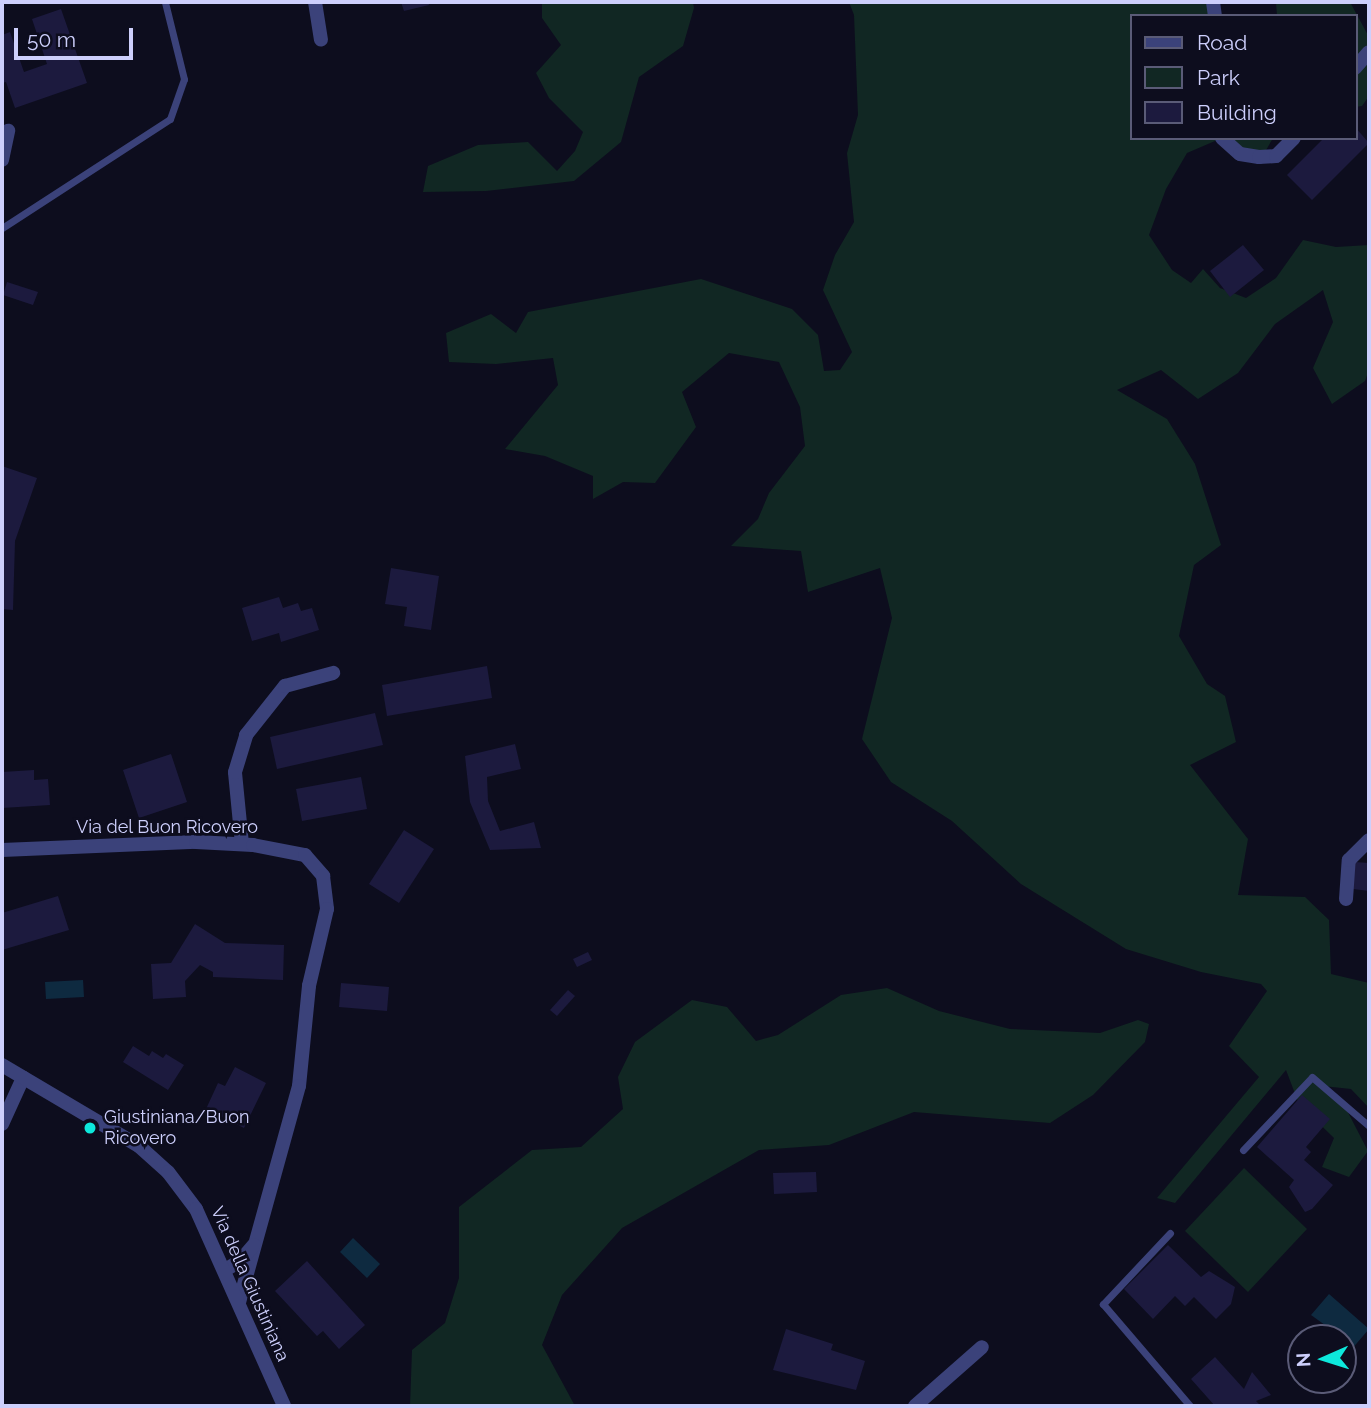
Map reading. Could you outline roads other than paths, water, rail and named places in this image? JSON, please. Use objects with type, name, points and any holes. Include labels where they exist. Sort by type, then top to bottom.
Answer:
[{"type":"street","points":[[315,2],[321,40]]},
{"type":"street","points":[[1357,66],[1369,52]]},
{"type":"street","points":[[2,160],[8,131]]},
{"type":"street","points":[[1224,140],[1240,154],[1259,158],[1276,156],[1292,140]]},
{"type":"street","points":[[242,844],[235,772],[246,735],[285,686],[333,673]]},
{"type":"street","points":[[1346,899],[1349,860],[1369,840]]},
{"type":"street","name":"Via del Buon Ricovero","points":[[2,850],[242,844],[305,855],[319,868],[328,897],[309,986],[298,1093],[239,1303]]},
{"type":"street","name":"Via della Giustiniana","points":[[2,1065],[139,1146],[168,1172],[196,1209],[284,1406]]},
{"type":"street","points":[[2,1124],[23,1077]]},
{"type":"street","points":[[225,1270],[240,1261],[257,1242]]},
{"type":"street","points":[[915,1406],[982,1347]]},
{"type":"lane","points":[[2,228],[170,119],[184,79],[165,2]]},
{"type":"lane","points":[[1243,1150],[1312,1077],[1369,1126]]},
{"type":"lane","points":[[1170,1233],[1103,1304],[1190,1406]]},
{"type":"water","points":[[83,980],[84,997],[46,999],[45,982]]},
{"type":"water","points":[[353,1238],[380,1264],[367,1278],[340,1252]]},
{"type":"water","points":[[1329,1294],[1369,1329],[1357,1343],[1357,1324],[1324,1324],[1311,1315]]},
{"type":"place","name":"Giustiniana/Buon Ricovero","points":[[90,1128]]}]
